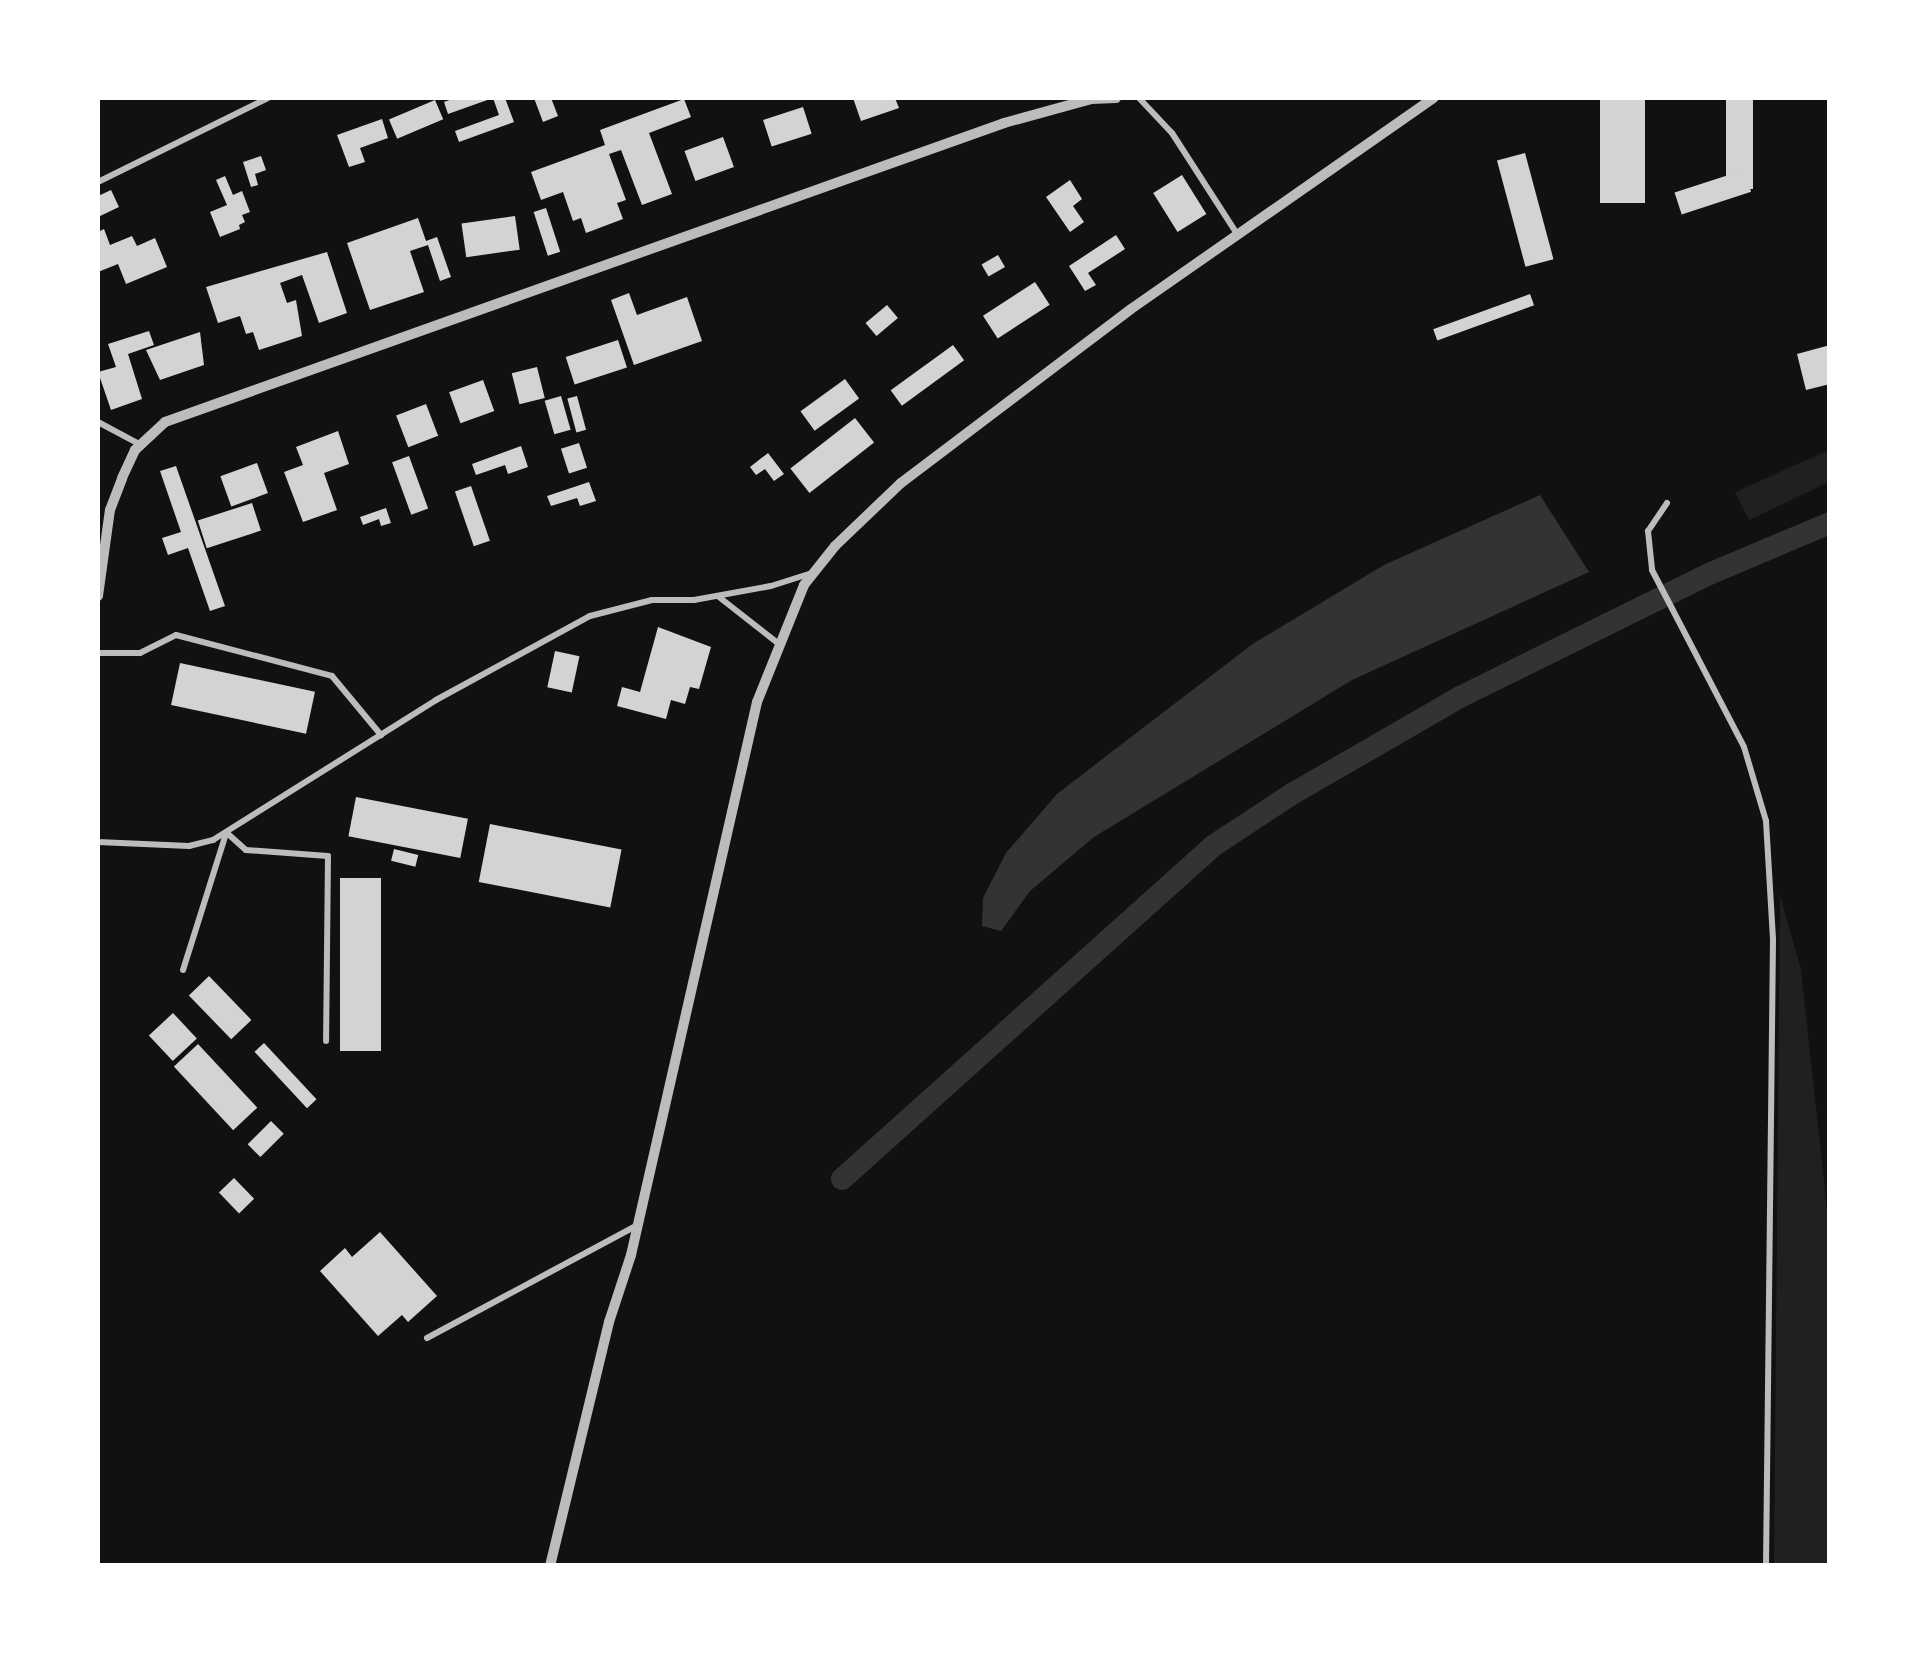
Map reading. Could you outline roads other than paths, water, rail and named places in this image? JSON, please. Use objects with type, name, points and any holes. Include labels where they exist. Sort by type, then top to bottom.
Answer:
[{"type":"street","points":[[98,596],[110,510],[140,444],[165,422],[1004,123],[1091,98],[1116,98]]},
{"type":"street","points":[[550,1566],[609,1322],[638,1226],[717,864],[757,702],[778,644],[814,573],[835,546],[901,483],[1116,320],[1434,98]]},
{"type":"lane","points":[[98,182],[268,98]]},
{"type":"lane","points":[[1139,98],[1172,133],[1238,236]]},
{"type":"lane","points":[[98,422],[140,444]]},
{"type":"lane","points":[[1667,504],[1648,531],[1652,570],[1744,747],[1766,820],[1773,940],[1766,1566]]},
{"type":"lane","points":[[98,842],[189,846],[226,833],[381,735],[590,616],[652,600],[718,596],[814,573]]},
{"type":"lane","points":[[718,596],[778,644]]},
{"type":"lane","points":[[98,653],[140,653],[176,635],[332,676],[381,735]]},
{"type":"lane","points":[[183,970],[226,833]]},
{"type":"lane","points":[[226,833],[246,850],[328,856],[326,1041]]},
{"type":"lane","points":[[427,1338],[638,1226]]},
{"type":"waterway","points":[[842,1179],[1213,846],[1292,794],[1460,697],[1709,574],[1830,523]]}]
